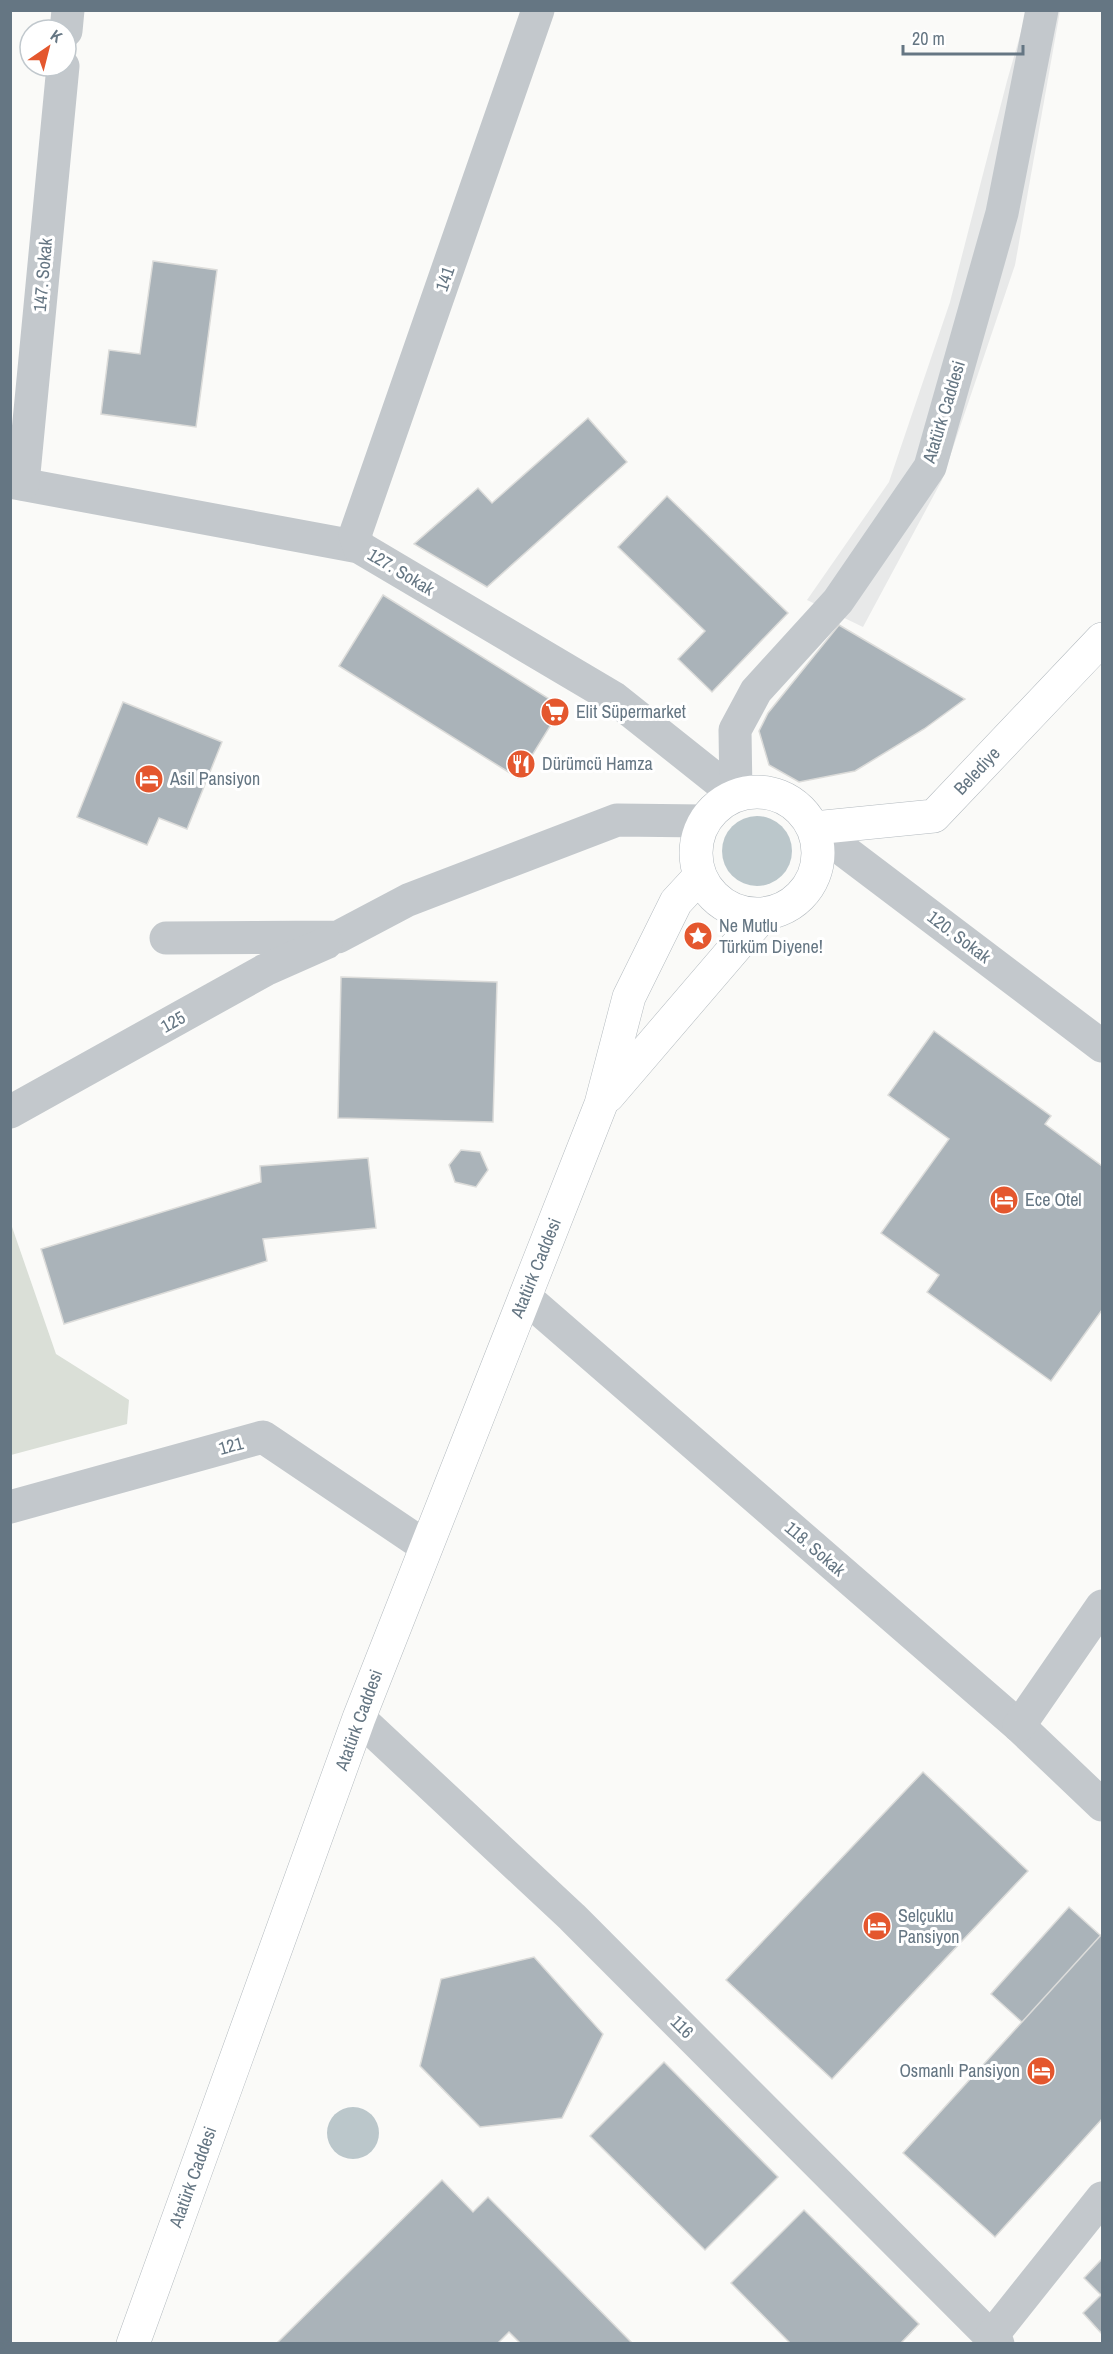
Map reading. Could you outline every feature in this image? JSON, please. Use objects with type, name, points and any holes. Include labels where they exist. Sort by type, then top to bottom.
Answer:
[{"type":"main road","name":"Belediye","points":[[814,828],[934,816],[1102,639]]},
{"type":"main road","points":[[754,791],[773,793],[797,807],[814,828],[819,847],[817,867],[810,884],[798,899],[781,910],[763,915],[743,913],[725,905],[710,893],[700,876],[695,858],[697,838],[704,821],[724,801],[736,795],[754,791]]},
{"type":"main road","name":"Atatürk Caddesi","points":[[133,2343],[359,1718],[601,1104],[629,998],[676,902],[700,876]]},
{"type":"main road","name":"Atatürk Caddesi","points":[[601,1104],[763,915]]},
{"type":"street","name":"141","points":[[359,547],[355,535],[538,10]]},
{"type":"street","name":"Atatürk Caddesi","points":[[736,795],[735,730],[756,691],[838,601],[930,467],[1002,213],[1042,10]]},
{"type":"street","name":"147. Sokak","points":[[17,483],[62,78]]},
{"type":"street","name":"127. Sokak","points":[[17,483],[359,547],[614,698],[736,795]]},
{"type":"street","name":"125","points":[[10,1112],[265,970],[338,937],[408,900],[617,820],[704,821]]},
{"type":"street","name":"120. Sokak","points":[[814,828],[1102,1046]]},
{"type":"street","points":[[166,938],[338,937]]},
{"type":"street","name":"118. Sokak","points":[[525,1297],[1019,1726],[1102,1805]]},
{"type":"street","name":"121","points":[[10,1507],[262,1437],[425,1546]]},
{"type":"street","points":[[1019,1726],[1102,1606]]},
{"type":"street","name":"116","points":[[359,1718],[572,1917],[994,2340]]},
{"type":"street","points":[[994,2340],[1102,2198]]},
{"type":"shaded area","points":[[1027,11],[1060,11],[1015,265],[942,480],[863,627],[807,600],[889,482],[950,302]]},
{"type":"shaded area","points":[[757,816],[770,819],[782,826],[789,838],[792,851],[789,864],[782,876],[770,883],[757,886],[744,883],[732,876],[725,864],[722,851],[725,838],[732,826],[744,819]]},
{"type":"shaded area","points":[[11,1224],[56,1354],[129,1400],[127,1424],[11,1455]]},
{"type":"shaded area","points":[[348,2107],[358,2107],[372,2114],[379,2133],[372,2152],[358,2159],[348,2159],[338,2155],[331,2148],[327,2138],[327,2128],[331,2118],[338,2111]]},
{"type":"building","points":[[153,261],[217,270],[196,427],[101,414],[109,350],[140,354]]},
{"type":"building","points":[[588,418],[627,462],[487,587],[414,544],[478,488],[492,503]]},
{"type":"building","points":[[667,496],[788,613],[712,692],[678,659],[705,631],[618,547]]},
{"type":"building","points":[[383,595],[562,707],[518,778],[339,666]]},
{"type":"building","points":[[839,625],[965,699],[924,729],[855,771],[799,782],[769,765],[759,731],[768,713]]},
{"type":"building","name":"Asil Pansiyon","points":[[123,702],[222,742],[187,829],[159,818],[147,845],[77,817]]},
{"type":"building","points":[[341,977],[497,982],[493,1122],[338,1118]]},
{"type":"building","name":"Ece Otel","points":[[934,1031],[1051,1116],[1045,1124],[1102,1166],[1102,1310],[1051,1381],[927,1292],[939,1275],[881,1233],[949,1139],[888,1095]]},
{"type":"building","points":[[461,1150],[480,1152],[488,1170],[476,1187],[455,1182],[449,1165]]},
{"type":"building","points":[[368,1158],[376,1228],[263,1239],[267,1261],[64,1324],[41,1249],[261,1182],[260,1166]]},
{"type":"building","name":"Selçuklu Pansiyon","points":[[923,1772],[1028,1871],[832,2079],[726,1980]]},
{"type":"building","points":[[1069,1907],[1101,1936],[1023,2023],[991,1994]]},
{"type":"building","name":"Osmanlı Pansiyon","points":[[1102,1934],[1102,2119],[995,2237],[903,2153]]},
{"type":"building","points":[[534,1957],[603,2034],[562,2118],[480,2127],[420,2066],[441,1979]]},
{"type":"building","points":[[664,2062],[778,2177],[705,2250],[590,2136]]},
{"type":"building","points":[[442,2180],[473,2212],[488,2197],[633,2344],[521,2344],[509,2332],[497,2344],[276,2344]]},
{"type":"building","points":[[804,2210],[919,2324],[900,2344],[791,2344],[731,2283]]},
{"type":"building","points":[[1102,2259],[1102,2334],[1083,2313],[1101,2295],[1084,2278]]},
{"type":"place","name":"Elit Süpermarket","points":[[555,712]]},
{"type":"place","name":"Dürümcü Hamza","points":[[521,764]]},
{"type":"place","name":"Asil Pansiyon","points":[[149,779]]},
{"type":"place","name":"Ne Mutlu Türküm Diyene!","points":[[698,936]]},
{"type":"place","name":"Ece Otel","points":[[1004,1200]]},
{"type":"place","name":"Selçuklu Pansiyon","points":[[877,1926]]},
{"type":"place","name":"Osmanlı Pansiyon","points":[[1041,2071]]}]
